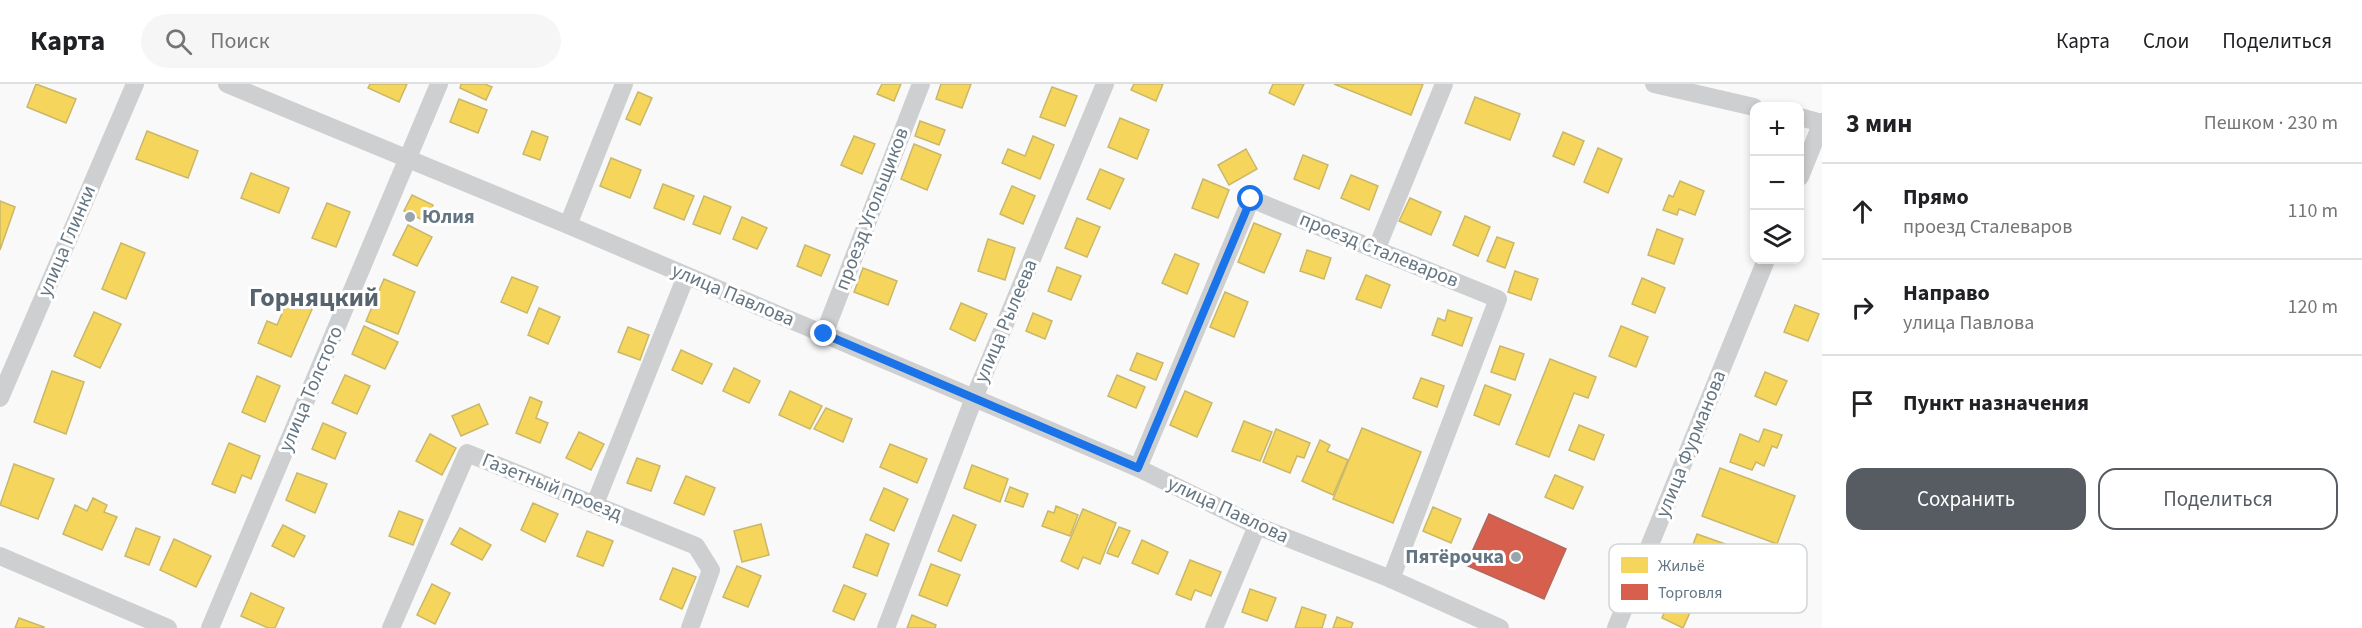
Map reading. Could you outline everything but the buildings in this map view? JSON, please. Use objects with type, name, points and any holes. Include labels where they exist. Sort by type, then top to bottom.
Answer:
[{"type":"street","name":"улица Глинки","points":[[0,398],[135,84]]},
{"type":"street","name":"улица Павлова","points":[[227,84],[568,225],[1138,468],[1257,526],[1391,579],[1500,628]]},
{"type":"street","name":"улица Толстого","points":[[210,628],[439,84]]},
{"type":"street","points":[[568,225],[624,84]]},
{"type":"street","name":"проезд Угольщиков","points":[[824,334],[921,84]]},
{"type":"street","name":"улица Рылеева","points":[[886,628],[974,398],[1105,84]]},
{"type":"street","points":[[1376,250],[1444,84]]},
{"type":"street","points":[[1654,84],[1750,106]]},
{"type":"street","points":[[1804,118],[1822,122],[1804,167]]},
{"type":"street","name":"проезд Сталеваров","points":[[1138,468],[1251,199],[1498,298],[1391,579]]},
{"type":"street","name":"улица Фурманова","points":[[1650,544],[1764,264]]},
{"type":"street","points":[[595,504],[686,276]]},
{"type":"street","name":"Газетный проезд","points":[[391,628],[467,453],[696,546],[711,570],[690,628]]},
{"type":"street","points":[[1215,628],[1257,526]]},
{"type":"street","points":[[0,556],[168,628]]},
{"type":"street","name":"улица Фурманова","points":[[1616,628],[1622,613]]},
{"type":"place","name":"Юлия","points":[[410,217]]},
{"type":"place","name":"Пятёрочка","points":[[1516,557]]},
{"type":"district","name":"Горняцкий","points":[[314,297]]},
{"type":"route","points":[[824,334],[1138,468],[1251,199]]}]
